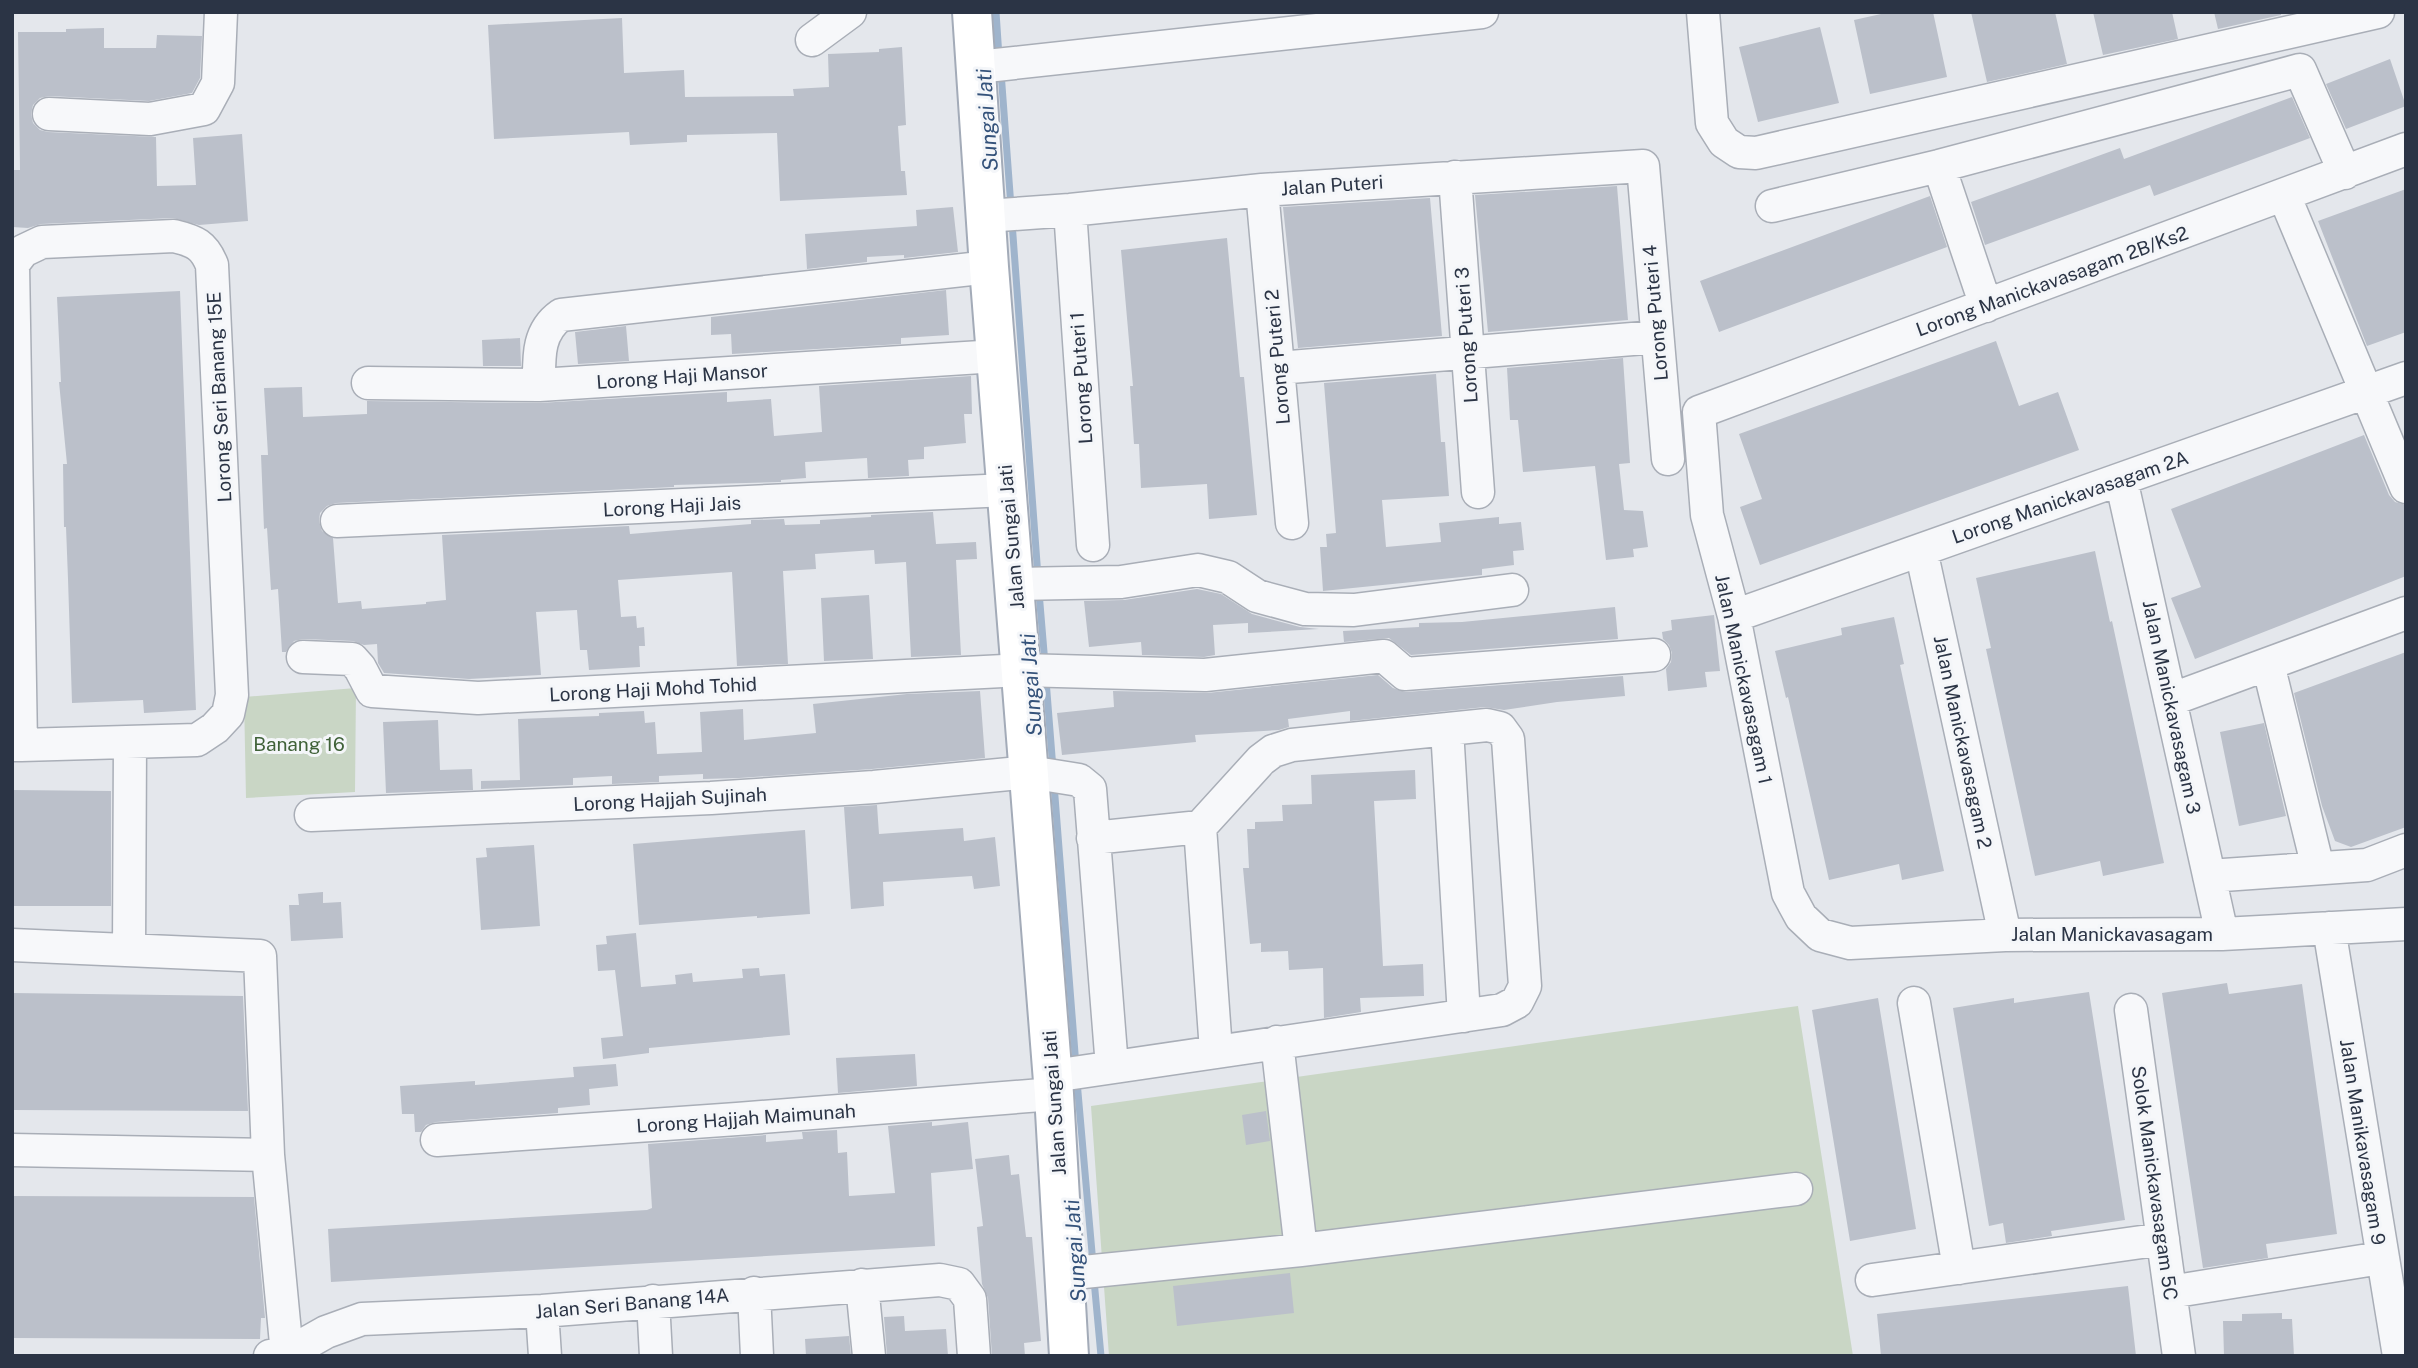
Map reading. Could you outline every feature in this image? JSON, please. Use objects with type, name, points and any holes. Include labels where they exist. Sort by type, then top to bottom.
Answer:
[{"type":"main road","name":"Jalan Sungai Jati","points":[[972,12],[994,65],[1003,214],[989,267],[1007,490],[1031,585],[1074,1077],[1081,1273],[1069,1356]]},
{"type":"street","points":[[48,114],[150,119],[204,109],[218,83],[221,12]]},
{"type":"street","points":[[812,40],[850,12]]},
{"type":"street","points":[[994,65],[1482,12]]},
{"type":"street","points":[[1703,12],[1712,123],[1724,142],[1739,152],[1756,153],[2378,12]]},
{"type":"street","points":[[1772,206],[1939,166],[2300,70],[2345,173]]},
{"type":"street","name":"Lorong Manickavasagam 2B/Ks2","points":[[1699,412],[2406,149]]},
{"type":"street","name":"Jalan Puteri","points":[[1003,214],[1070,210],[1262,190],[1643,166]]},
{"type":"street","name":"Lorong Puteri 4","points":[[1643,166],[1668,459]]},
{"type":"street","points":[[1939,166],[1986,306]]},
{"type":"street","name":"Lorong Puteri 3","points":[[1455,177],[1478,492]]},
{"type":"street","name":"Lorong Puteri 2","points":[[1262,190],[1292,523]]},
{"type":"street","points":[[2284,195],[2406,487]]},
{"type":"street","name":"Lorong Puteri 1","points":[[1070,210],[1093,545]]},
{"type":"street","name":"Lorong Seri Banang 15E","points":[[16,745],[13,264],[23,251],[42,242],[174,236],[195,241],[206,250],[212,265],[232,695],[229,714],[197,740],[130,743]]},
{"type":"street","points":[[539,385],[542,338],[550,323],[561,315],[989,267]]},
{"type":"street","points":[[1278,368],[1657,337]]},
{"type":"street","name":"Lorong Haji Mansor","points":[[368,383],[539,385],[997,356]]},
{"type":"street","name":"Lorong Manickavasagam 2A","points":[[1734,616],[2406,378]]},
{"type":"street","name":"Jalan Manickavasagam 1","points":[[1699,412],[1707,515],[1734,616],[1788,893],[1801,917],[1820,935]]},
{"type":"street","name":"Jalan Manickavasagam 3","points":[[2121,479],[2222,934]]},
{"type":"street","name":"Lorong Haji Jais","points":[[337,521],[1007,490]]},
{"type":"street","name":"Jalan Manickavasagam 2","points":[[1921,550],[2006,934]]},
{"type":"street","points":[[1031,585],[1121,582],[1198,570],[1228,577],[1257,596],[1305,609],[1354,610],[1512,590]]},
{"type":"street","points":[[2170,700],[2406,613]]},
{"type":"street","points":[[1038,671],[1205,675],[1384,656],[1405,674],[1654,655]]},
{"type":"street","name":"Lorong Haji Mohd Tohid","points":[[303,657],[352,659],[372,691],[478,698],[1038,671]]},
{"type":"street","points":[[2268,664],[2318,868]]},
{"type":"street","name":"Lorong Hajjah Maimunah","points":[[437,1140],[1074,1077],[1216,1051],[1502,1010],[1517,1002],[1525,986],[1508,739],[1500,728],[1487,725],[1447,729]]},
{"type":"street","points":[[1093,838],[1200,827],[1261,760],[1273,751],[1292,745],[1447,729],[1464,1016]]},
{"type":"street","points":[[16,745],[130,743],[129,950]]},
{"type":"street","points":[[1048,774],[1079,780],[1090,789],[1093,838],[1074,1077]]},
{"type":"street","name":"Lorong Hajjah Sujinah","points":[[311,815],[712,798],[1048,774]]},
{"type":"street","points":[[1200,827],[1216,1051]]},
{"type":"street","points":[[2209,876],[2367,865],[2406,850]]},
{"type":"street","name":"Jalan Manickavasagam","points":[[1820,935],[1850,943],[2006,934],[2222,934],[2406,924]]},
{"type":"street","name":"Jalan Manikavasagam 9","points":[[2329,928],[2399,1356]]},
{"type":"street","points":[[12,945],[260,956],[278,1355]]},
{"type":"street","points":[[1914,1003],[1959,1268]]},
{"type":"street","name":"Solok Manickavasagam 5C","points":[[2130,1010],[2179,1356]]},
{"type":"street","points":[[1277,1042],[1301,1250]]},
{"type":"street","points":[[12,1150],[268,1156]]},
{"type":"street","points":[[1081,1273],[1301,1250],[1796,1189]]},
{"type":"street","points":[[1872,1280],[2163,1238]]},
{"type":"street","points":[[2171,1292],[2381,1258]]},
{"type":"street","name":"Jalan Seri Banang 14A","points":[[278,1355],[328,1344],[362,1319],[542,1311],[940,1280],[959,1284],[970,1299],[974,1356]]},
{"type":"street","points":[[862,1285],[869,1356]]},
{"type":"street","points":[[754,1293],[757,1356]]},
{"type":"street","points":[[653,1301],[656,1356]]},
{"type":"street","points":[[542,1311],[545,1356]]},
{"type":"green space","name":"Banang 16","points":[[356,688],[355,792],[246,798],[244,697]]},
{"type":"green space","points":[[1798,1006],[1853,1356],[1109,1356],[1091,1106]]},
{"type":"building","points":[[1890,12],[1933,12],[1947,77],[1870,94],[1854,20]]},
{"type":"building","points":[[1971,12],[2055,12],[2067,64],[1987,82]]},
{"type":"building","points":[[2093,12],[2172,12],[2178,39],[2103,55]]},
{"type":"building","points":[[2214,12],[2281,12],[2281,15],[2218,29]]},
{"type":"building","points":[[622,18],[624,73],[684,70],[685,97],[794,96],[793,89],[829,87],[828,54],[879,52],[879,49],[902,47],[906,125],[898,126],[901,171],[905,171],[907,195],[780,201],[777,133],[687,135],[687,142],[630,145],[629,132],[494,139],[488,25]]},
{"type":"building","points":[[1820,27],[1839,103],[1758,122],[1739,47]]},
{"type":"building","points":[[104,28],[104,48],[156,48],[157,35],[202,36],[200,78],[192,93],[149,101],[49,96],[40,98],[33,105],[33,123],[40,130],[48,132],[156,137],[157,186],[196,185],[193,138],[242,134],[248,221],[199,225],[173,218],[12,227],[12,170],[20,170],[18,32],[66,32],[66,29]]},
{"type":"building","points":[[2390,59],[2406,106],[2346,129],[2326,84]]},
{"type":"building","points":[[2292,97],[2310,138],[2154,196],[2150,185],[1985,245],[1971,202],[2120,148],[2124,159]]},
{"type":"building","points":[[1617,186],[1628,320],[1488,332],[1475,195]]},
{"type":"building","points":[[2406,189],[2406,332],[2367,346],[2318,221]]},
{"type":"building","points":[[1930,196],[1947,247],[1719,332],[1700,281]]},
{"type":"building","points":[[1430,198],[1442,336],[1298,348],[1283,207]]},
{"type":"building","points":[[953,207],[958,252],[904,258],[904,255],[867,257],[867,262],[807,269],[805,234],[917,226],[916,210]]},
{"type":"building","points":[[1227,238],[1257,515],[1209,519],[1207,484],[1141,488],[1139,444],[1134,444],[1130,386],[1133,386],[1121,250]]},
{"type":"building","points":[[946,290],[949,335],[901,338],[901,344],[732,354],[731,334],[711,335],[711,317]]},
{"type":"building","points":[[180,291],[196,710],[144,713],[143,700],[72,703],[64,527],[63,464],[67,464],[59,382],[57,297]]},
{"type":"building","points":[[626,326],[629,361],[578,364],[575,332]]},
{"type":"building","points":[[520,338],[521,366],[483,366],[482,340]]},
{"type":"building","points":[[1996,341],[2019,406],[2058,392],[2079,450],[1760,565],[1740,507],[1762,499],[1739,434]]},
{"type":"building","points":[[1623,358],[1630,463],[1619,464],[1624,510],[1643,511],[1648,547],[1633,549],[1634,557],[1606,560],[1595,466],[1523,472],[1518,420],[1510,420],[1507,368]]},
{"type":"building","points":[[1436,374],[1441,442],[1445,442],[1449,496],[1382,500],[1386,547],[1441,542],[1439,523],[1499,517],[1499,524],[1521,522],[1524,550],[1513,551],[1514,565],[1482,569],[1482,575],[1323,591],[1320,547],[1327,547],[1326,534],[1336,533],[1324,383]]},
{"type":"building","points":[[971,376],[972,414],[964,414],[966,443],[924,447],[924,459],[908,460],[909,476],[868,478],[867,458],[805,462],[806,478],[781,482],[336,503],[327,506],[320,513],[319,521],[322,531],[333,538],[338,603],[361,601],[362,609],[446,600],[442,535],[629,526],[630,534],[751,524],[751,520],[784,519],[785,525],[820,524],[820,520],[933,512],[936,544],[976,542],[977,559],[956,560],[961,655],[911,657],[906,562],[875,564],[874,550],[815,554],[816,569],[783,571],[788,664],[737,666],[732,572],[618,580],[621,617],[636,616],[637,628],[644,627],[645,646],[639,646],[640,667],[589,670],[587,650],[580,650],[577,610],[536,612],[541,675],[469,679],[384,673],[378,663],[377,644],[364,645],[353,641],[303,639],[294,641],[286,652],[282,652],[278,589],[271,590],[267,528],[264,529],[261,455],[268,455],[264,388],[302,387],[303,417],[367,414],[367,401],[539,403],[727,392],[727,402],[771,399],[774,436],[822,432],[819,386]]},
{"type":"building","points":[[2364,435],[2389,495],[2395,502],[2406,505],[2406,576],[2195,659],[2171,598],[2201,587],[2171,509]]},
{"type":"building","points":[[2095,551],[2164,863],[2103,876],[2100,861],[2035,876],[1986,649],[1991,648],[1976,578]]},
{"type":"building","points":[[1197,589],[1221,594],[1252,614],[1300,627],[1319,629],[1248,633],[1248,623],[1213,625],[1215,655],[1204,657],[1142,655],[1141,642],[1089,647],[1084,601],[1124,600]]},
{"type":"building","points":[[869,595],[873,659],[824,661],[821,598]]},
{"type":"building","points":[[1615,607],[1618,639],[1411,655],[1389,638],[1344,642],[1343,631],[1419,627],[1419,623],[1462,622]]},
{"type":"building","points":[[1714,615],[1720,671],[1705,672],[1707,687],[1668,691],[1666,669],[1671,662],[1672,653],[1663,639],[1662,632],[1672,630],[1671,620]]},
{"type":"building","points":[[1894,617],[1904,664],[1900,665],[1944,871],[1902,880],[1899,864],[1829,880],[1775,651],[1842,635],[1841,628]]},
{"type":"building","points":[[2406,652],[2406,827],[2351,847],[2335,841],[2322,806],[2294,693]]},
{"type":"building","points":[[1378,675],[1393,688],[1406,692],[1623,676],[1625,696],[1504,710],[1485,707],[1350,721],[1350,711],[1288,719],[1289,727],[1279,730],[1195,735],[1196,742],[1062,755],[1057,713],[1114,707],[1113,691],[1207,693]]},
{"type":"building","points":[[980,691],[985,758],[739,778],[703,779],[703,774],[659,776],[659,782],[612,784],[612,776],[573,778],[573,785],[481,789],[481,781],[520,780],[518,719],[599,716],[599,713],[644,711],[645,723],[655,722],[657,754],[702,752],[700,712],[743,709],[744,740],[816,733],[813,704],[907,694]]},
{"type":"building","points":[[438,720],[440,770],[472,769],[473,790],[386,793],[383,722]]},
{"type":"building","points":[[2264,723],[2286,816],[2239,826],[2220,732]]},
{"type":"building","points":[[1415,770],[1416,799],[1374,801],[1383,966],[1423,964],[1424,996],[1360,998],[1361,1012],[1324,1018],[1323,968],[1289,970],[1288,951],[1261,952],[1261,943],[1250,944],[1243,868],[1249,868],[1247,829],[1255,829],[1255,822],[1283,821],[1282,805],[1312,804],[1311,775]]},
{"type":"building","points":[[12,790],[111,791],[111,906],[12,906]]},
{"type":"building","points":[[877,805],[879,834],[963,828],[964,841],[995,837],[1000,886],[974,889],[972,876],[883,882],[884,906],[851,909],[844,807]]},
{"type":"building","points":[[805,830],[810,914],[639,925],[633,844]]},
{"type":"building","points":[[534,845],[540,926],[481,930],[476,858],[487,857],[486,848]]},
{"type":"building","points":[[323,892],[323,903],[341,902],[343,938],[291,941],[289,905],[299,905],[298,894]]},
{"type":"building","points":[[636,933],[641,987],[676,984],[675,975],[692,973],[693,982],[743,978],[742,969],[759,968],[760,976],[785,974],[790,1035],[649,1048],[649,1053],[603,1059],[601,1038],[623,1036],[615,970],[598,971],[596,945],[607,944],[606,936]]},
{"type":"building","points":[[2227,983],[2229,994],[2302,984],[2337,1234],[2266,1244],[2268,1258],[2203,1268],[2162,993]]},
{"type":"building","points":[[2089,992],[2125,1220],[2051,1231],[2052,1236],[2006,1243],[2003,1223],[1989,1226],[1953,1008],[2014,998],[2014,1003]]},
{"type":"building","points":[[12,993],[243,996],[248,1111],[12,1110]]},
{"type":"building","points":[[1878,998],[1916,1229],[1850,1241],[1812,1010]]},
{"type":"building","points":[[915,1054],[917,1086],[838,1093],[836,1058]]},
{"type":"building","points":[[616,1064],[618,1086],[589,1089],[590,1105],[558,1108],[558,1113],[436,1122],[426,1125],[421,1132],[415,1132],[414,1114],[402,1114],[400,1086],[475,1081],[475,1085],[574,1077],[573,1067]]},
{"type":"building","points":[[1266,1111],[1270,1141],[1246,1145],[1242,1115]]},
{"type":"building","points":[[932,1122],[932,1126],[968,1122],[973,1169],[931,1173],[935,1246],[331,1282],[328,1229],[652,1208],[648,1144],[766,1135],[766,1142],[803,1139],[802,1132],[837,1130],[838,1153],[847,1152],[849,1196],[895,1193],[888,1126]]},
{"type":"building","points":[[1009,1155],[1011,1175],[1019,1174],[1026,1237],[1032,1237],[1041,1341],[1024,1343],[1025,1356],[992,1356],[988,1298],[982,1284],[977,1227],[983,1226],[975,1159]]},
{"type":"building","points":[[12,1196],[254,1197],[265,1318],[261,1318],[260,1339],[12,1338]]},
{"type":"building","points":[[1290,1273],[1294,1313],[1177,1326],[1173,1286]]},
{"type":"building","points":[[2128,1286],[2136,1356],[1881,1356],[1877,1314]]},
{"type":"building","points":[[2282,1313],[2282,1319],[2292,1319],[2294,1356],[2224,1356],[2223,1321],[2242,1321],[2242,1314]]},
{"type":"building","points":[[904,1316],[905,1331],[946,1329],[948,1356],[887,1356],[884,1317]]},
{"type":"building","points":[[849,1336],[851,1356],[806,1356],[805,1339]]},
{"type":"waterway","name":"Sungai Jati","points":[[996,12],[999,57]]},
{"type":"waterway","name":"Sungai Jati","points":[[1001,72],[1011,207]]},
{"type":"waterway","name":"Sungai Jati","points":[[1012,222],[1038,577]]},
{"type":"waterway","name":"Sungai Jati","points":[[1039,592],[1045,664]]},
{"type":"waterway","name":"Sungai Jati","points":[[1046,680],[1053,769]]},
{"type":"waterway","name":"Sungai Jati","points":[[1054,784],[1076,1066]]},
{"type":"waterway","name":"Sungai Jati","points":[[1077,1081],[1093,1264]]},
{"type":"waterway","name":"Sungai Jati","points":[[1094,1280],[1101,1356]]}]
